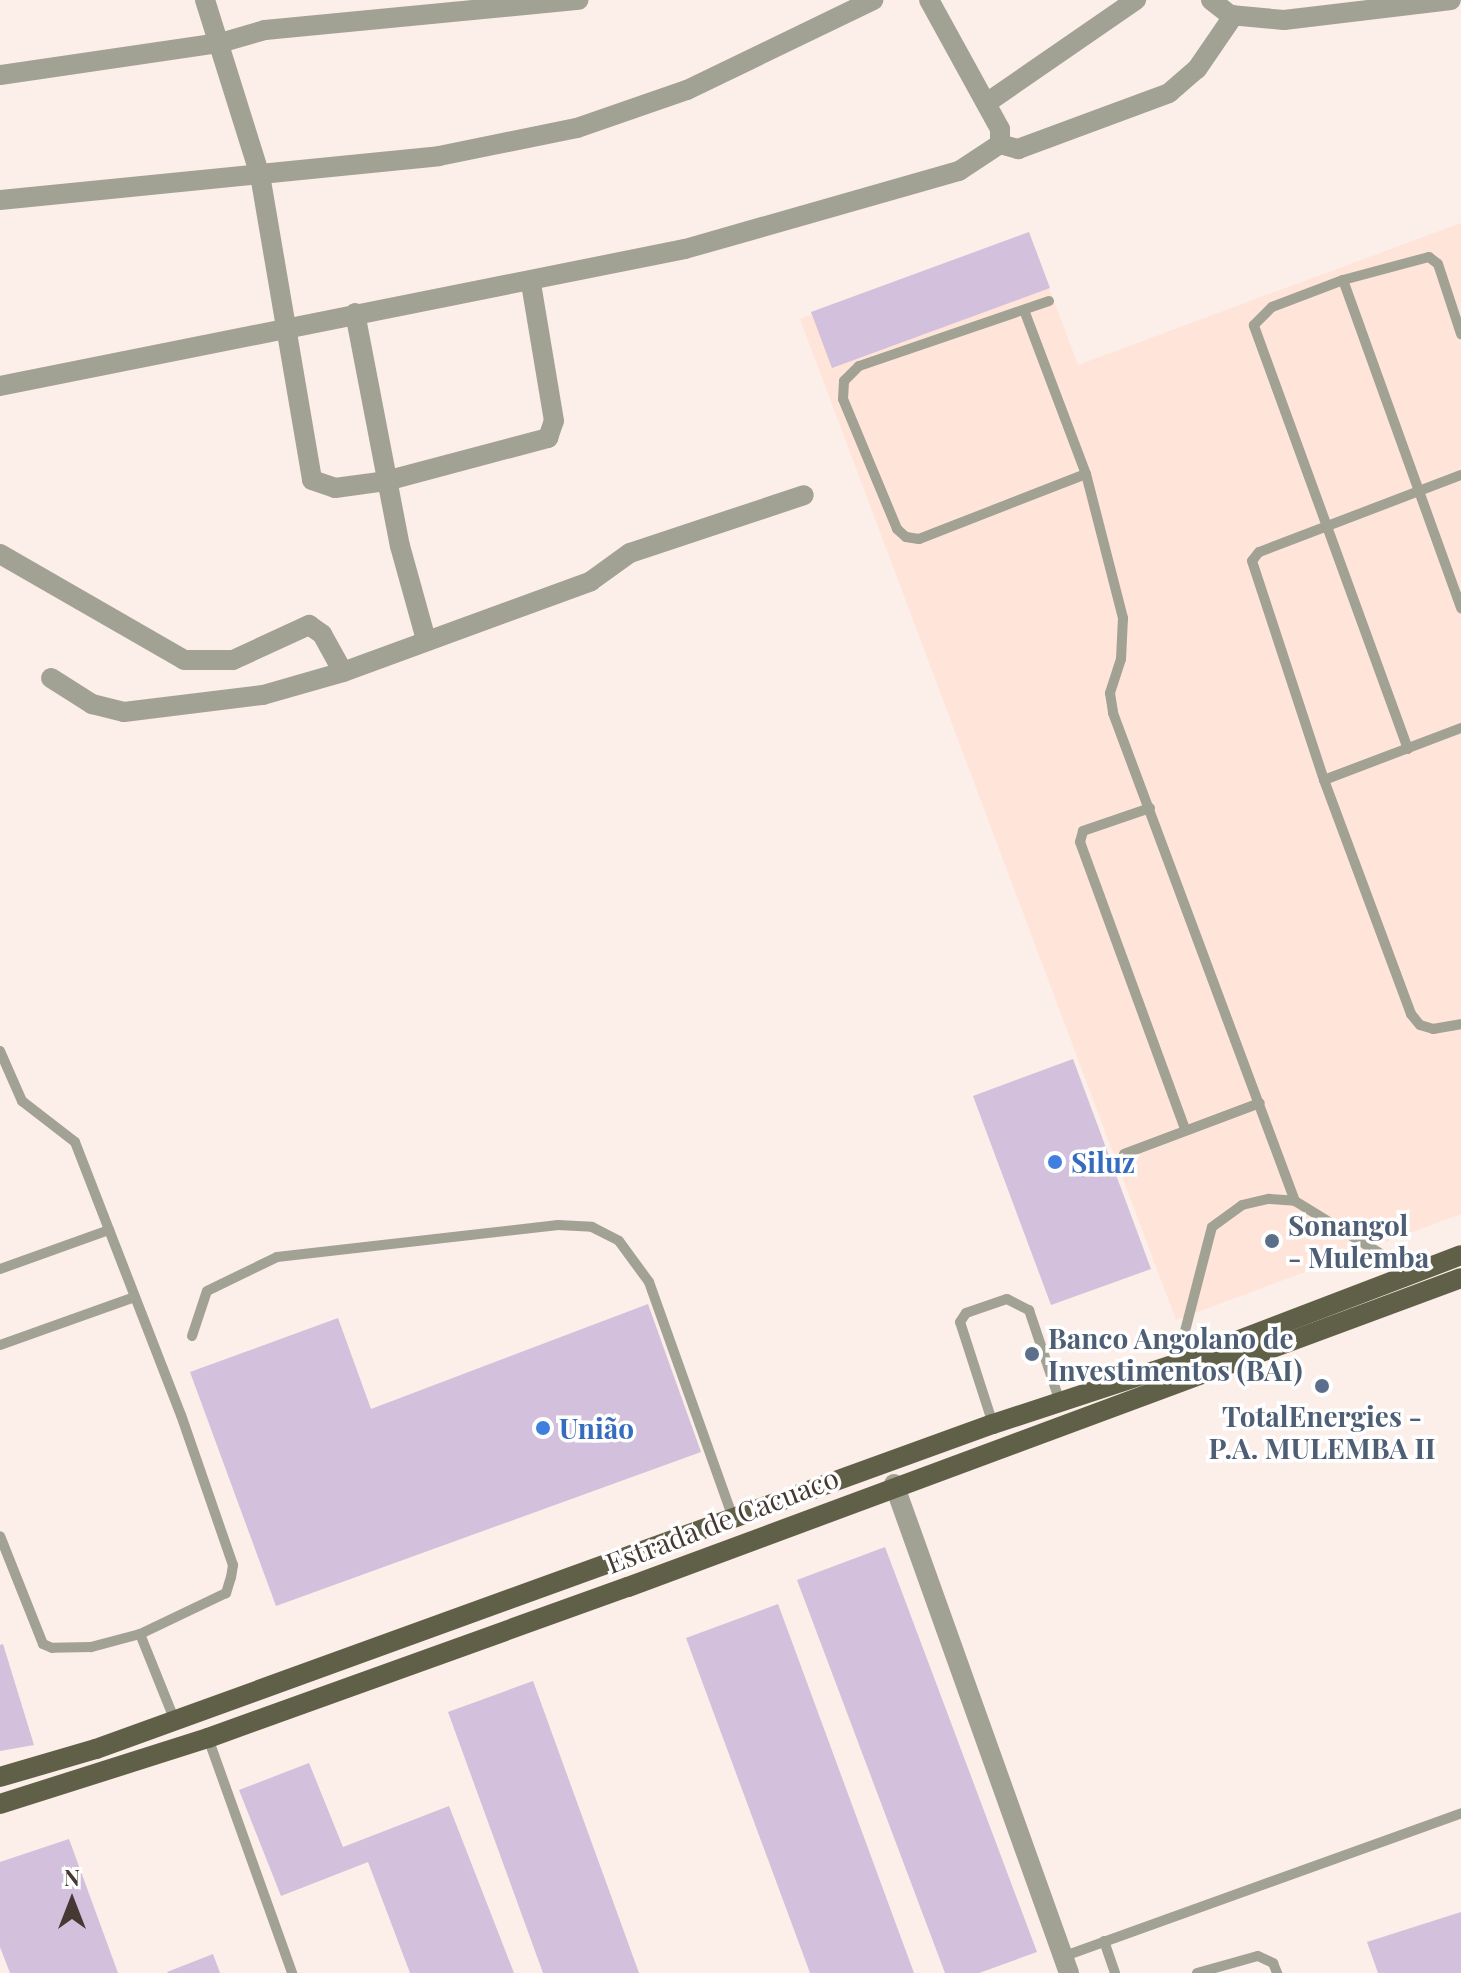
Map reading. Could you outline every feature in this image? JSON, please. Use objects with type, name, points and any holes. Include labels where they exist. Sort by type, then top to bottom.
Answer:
[{"type":"main road","name":"Estrada de Cacuaco","points":[[0,1777],[175,1721],[734,1522],[993,1424],[1176,1364],[1461,1255]]},
{"type":"main road","name":"Estrada de Cacuaco","points":[[0,1804],[208,1738],[628,1587],[894,1484],[1151,1396],[1461,1278]]},
{"type":"street","points":[[205,0],[260,175],[312,480],[335,488],[386,481],[548,438],[554,421],[531,283]]},
{"type":"street","points":[[0,75],[220,43],[265,30],[579,0]]},
{"type":"street","points":[[0,200],[463,153],[604,121],[697,86],[873,0]]},
{"type":"street","points":[[929,0],[988,102],[1000,144]]},
{"type":"street","points":[[988,102],[1136,0]]},
{"type":"street","points":[[1211,0],[1234,10],[1329,17],[1451,0]]},
{"type":"street","points":[[1000,144],[1018,149],[1169,93],[1197,69],[1234,10]]},
{"type":"street","points":[[0,386],[355,313],[531,283],[685,249],[931,181],[978,163],[1000,144]]},
{"type":"street","points":[[355,313],[386,481],[426,640]]},
{"type":"street","points":[[51,678],[92,704],[140,713],[240,700],[343,672],[591,581],[630,553],[804,495]]},
{"type":"street","points":[[0,554],[184,660],[233,660],[309,625],[322,634],[343,672]]},
{"type":"street","points":[[894,1484],[1066,1965]]},
{"type":"lane","points":[[1408,749],[1253,332],[1260,315],[1343,280],[1429,257],[1438,264],[1461,334]]},
{"type":"lane","points":[[1343,280],[1461,608]]},
{"type":"lane","points":[[1049,301],[859,366],[844,381],[843,399],[897,529],[906,537],[919,539],[1086,474]]},
{"type":"lane","points":[[1024,310],[1086,474],[1123,618],[1121,659],[1110,693],[1113,713],[1295,1201]]},
{"type":"lane","points":[[1461,475],[1259,552],[1252,561],[1324,780],[1411,1014],[1420,1025],[1433,1029],[1461,1024]]},
{"type":"lane","points":[[1324,780],[1461,728]]},
{"type":"lane","points":[[1150,808],[1083,831],[1080,842],[1185,1129]]},
{"type":"lane","points":[[0,1051],[22,1101],[75,1142],[233,1565],[226,1593],[140,1634],[78,1648],[43,1644],[0,1536]]},
{"type":"lane","points":[[1124,1154],[1260,1103]]},
{"type":"lane","points":[[1176,1364],[1212,1227],[1242,1205],[1269,1199],[1295,1201],[1412,1273]]},
{"type":"lane","points":[[192,1336],[207,1291],[277,1257],[558,1225],[592,1227],[619,1241],[649,1282],[734,1522]]},
{"type":"lane","points":[[0,1269],[109,1230]]},
{"type":"lane","points":[[0,1345],[135,1297]]},
{"type":"lane","points":[[993,1424],[960,1322],[966,1313],[1007,1299],[1029,1310],[1060,1402]]},
{"type":"lane","points":[[140,1634],[175,1721]]},
{"type":"lane","points":[[208,1738],[292,1973]]},
{"type":"lane","points":[[1066,1965],[1104,1941],[1461,1813]]},
{"type":"lane","points":[[1104,1941],[1115,1973]]},
{"type":"lane","points":[[1197,1973],[1258,1956],[1273,1963],[1277,1973]]},
{"type":"shaded area","points":[[1461,223],[1461,1214],[1176,1320],[800,319],[1029,235],[1078,365]]},
{"type":"building","points":[[1029,232],[1050,288],[832,368],[811,312]]},
{"type":"building","name":"Siluz","points":[[1073,1059],[1151,1269],[1051,1305],[973,1096]]},
{"type":"building","points":[[648,1304],[701,1452],[276,1606],[190,1372],[338,1318],[371,1409]]},
{"type":"building","points":[[885,1547],[1037,1952],[979,1973],[945,1973],[797,1580]]},
{"type":"building","points":[[778,1604],[914,1973],[810,1973],[686,1638]]},
{"type":"building","points":[[3,1644],[34,1745],[0,1751],[0,1645]]},
{"type":"building","points":[[533,1681],[639,1973],[543,1973],[448,1712]]},
{"type":"building","points":[[309,1763],[343,1847],[449,1806],[514,1973],[410,1973],[368,1862],[281,1896],[239,1790]]},
{"type":"building","points":[[69,1839],[118,1973],[10,1973],[0,1947],[0,1862]]},
{"type":"building","points":[[1461,1912],[1461,1973],[1378,1973],[1367,1942]]},
{"type":"building","points":[[213,1954],[220,1973],[167,1972]]},
{"type":"place","name":"Siluz","points":[[1055,1162]]},
{"type":"place","name":"Sonangol - Mulemba","points":[[1272,1241]]},
{"type":"place","name":"Banco Angolano de Investimentos (BAI)","points":[[1032,1354]]},
{"type":"place","name":"TotalEnergies - P.A. MULEMBA II","points":[[1322,1386]]},
{"type":"place","name":"União","points":[[543,1428]]}]
